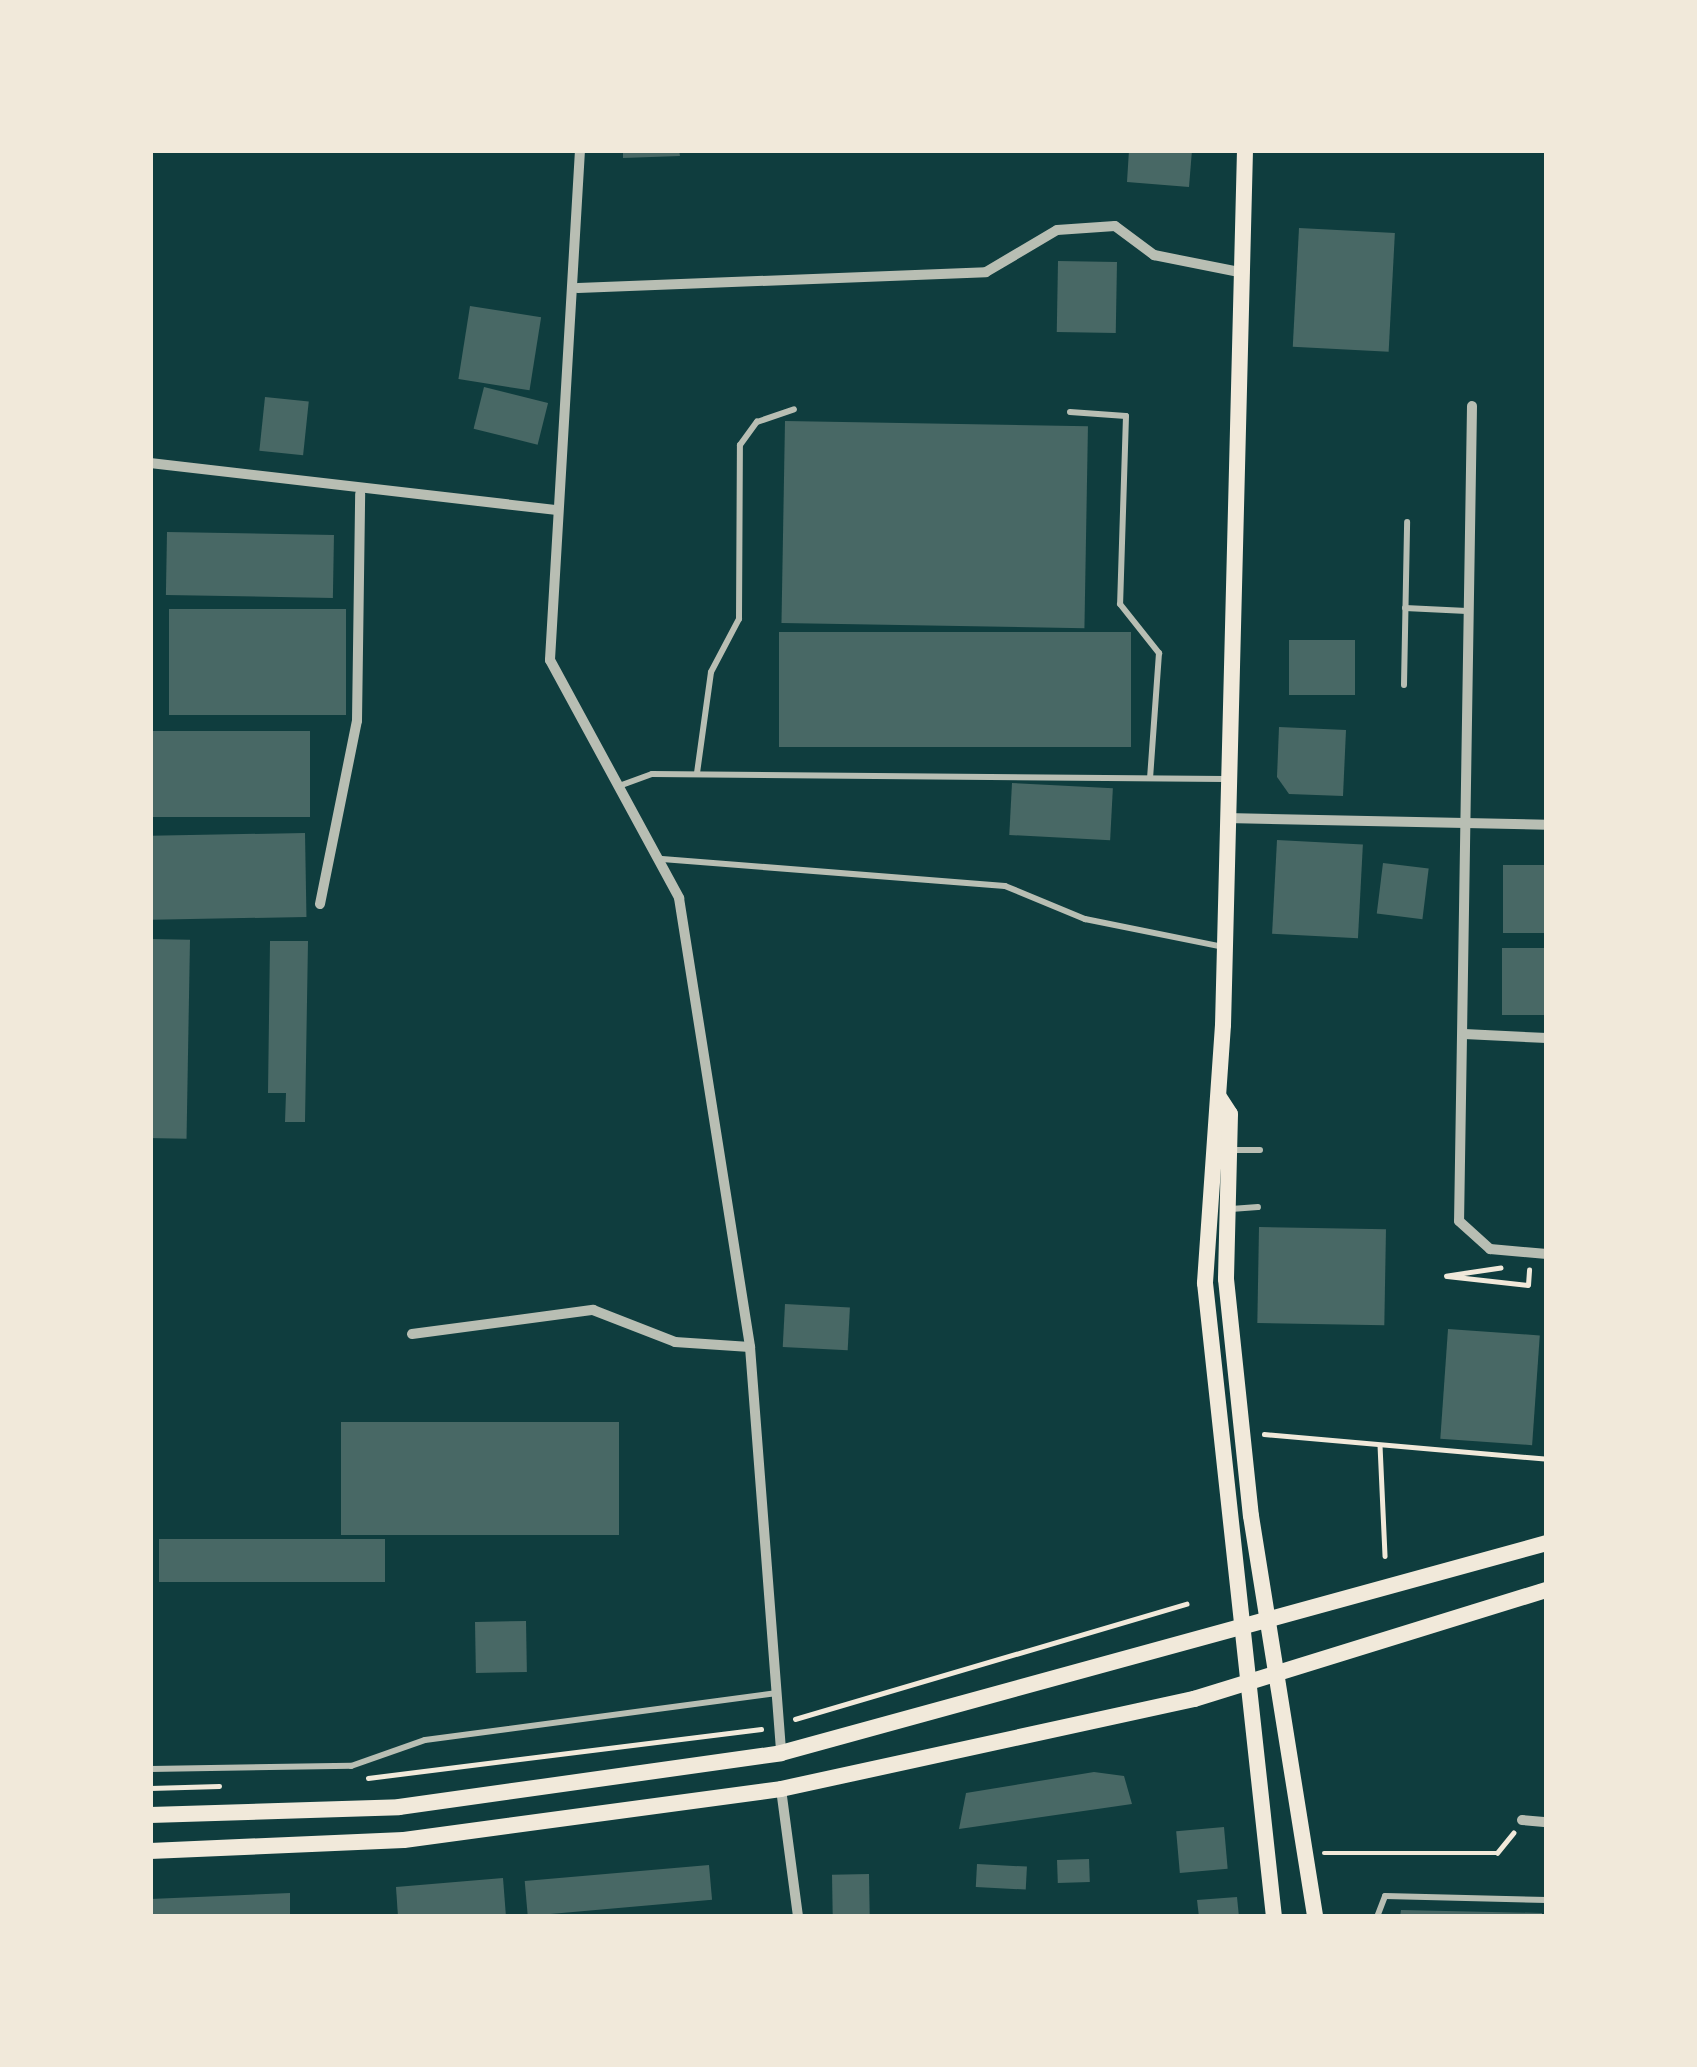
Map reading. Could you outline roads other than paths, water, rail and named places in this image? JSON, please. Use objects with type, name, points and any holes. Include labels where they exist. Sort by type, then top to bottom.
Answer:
[{"type":"main road","points":[[1245,150],[1223,818],[1219,1097],[1205,1283],[1236,1635],[1274,1917]]},
{"type":"main road","points":[[1219,1097],[1230,1149],[1228,1210],[1267,1626],[1315,1917]]},
{"type":"main road","points":[[150,1815],[399,1808],[781,1753],[1236,1635],[1472,1555],[1547,1543]]},
{"type":"main road","points":[[150,1851],[404,1840],[781,1789],[1243,1687],[1547,1591]]},
{"type":"street","points":[[580,150],[578,288],[557,510],[550,660],[616,787],[662,860],[692,968],[750,1347],[781,1753]]},
{"type":"street","points":[[578,288],[986,272],[1057,230],[1115,226],[1154,255],[1244,273]]},
{"type":"street","points":[[1472,406],[1471,611],[1461,821],[1460,1221],[1490,1249],[1547,1254]]},
{"type":"street","points":[[150,463],[360,494],[557,510]]},
{"type":"street","points":[[320,904],[357,722],[360,494]]},
{"type":"street","points":[[1223,818],[1547,825]]},
{"type":"street","points":[[1464,1034],[1547,1038]]},
{"type":"street","points":[[412,1334],[593,1310],[675,1342],[750,1347]]},
{"type":"street","points":[[781,1789],[798,1917]]},
{"type":"street","points":[[1522,1820],[1547,1822]]},
{"type":"lane","points":[[697,774],[710,672],[739,619],[740,445],[757,422],[794,409]]},
{"type":"lane","points":[[1070,412],[1126,416],[1120,604],[1159,653],[1150,778]]},
{"type":"lane","points":[[1404,686],[1407,522]]},
{"type":"lane","points":[[1405,608],[1471,611]]},
{"type":"lane","points":[[616,787],[697,774],[1225,779]]},
{"type":"lane","points":[[662,860],[1005,886],[1085,920],[1224,947]]},
{"type":"lane","points":[[1230,1149],[1260,1150]]},
{"type":"lane","points":[[1444,1159],[1461,1159]]},
{"type":"lane","points":[[1228,1210],[1258,1207]]},
{"type":"lane","points":[[150,1768],[350,1766],[424,1740],[777,1693]]},
{"type":"lane","points":[[1377,1917],[1385,1896],[1547,1900]]}]
